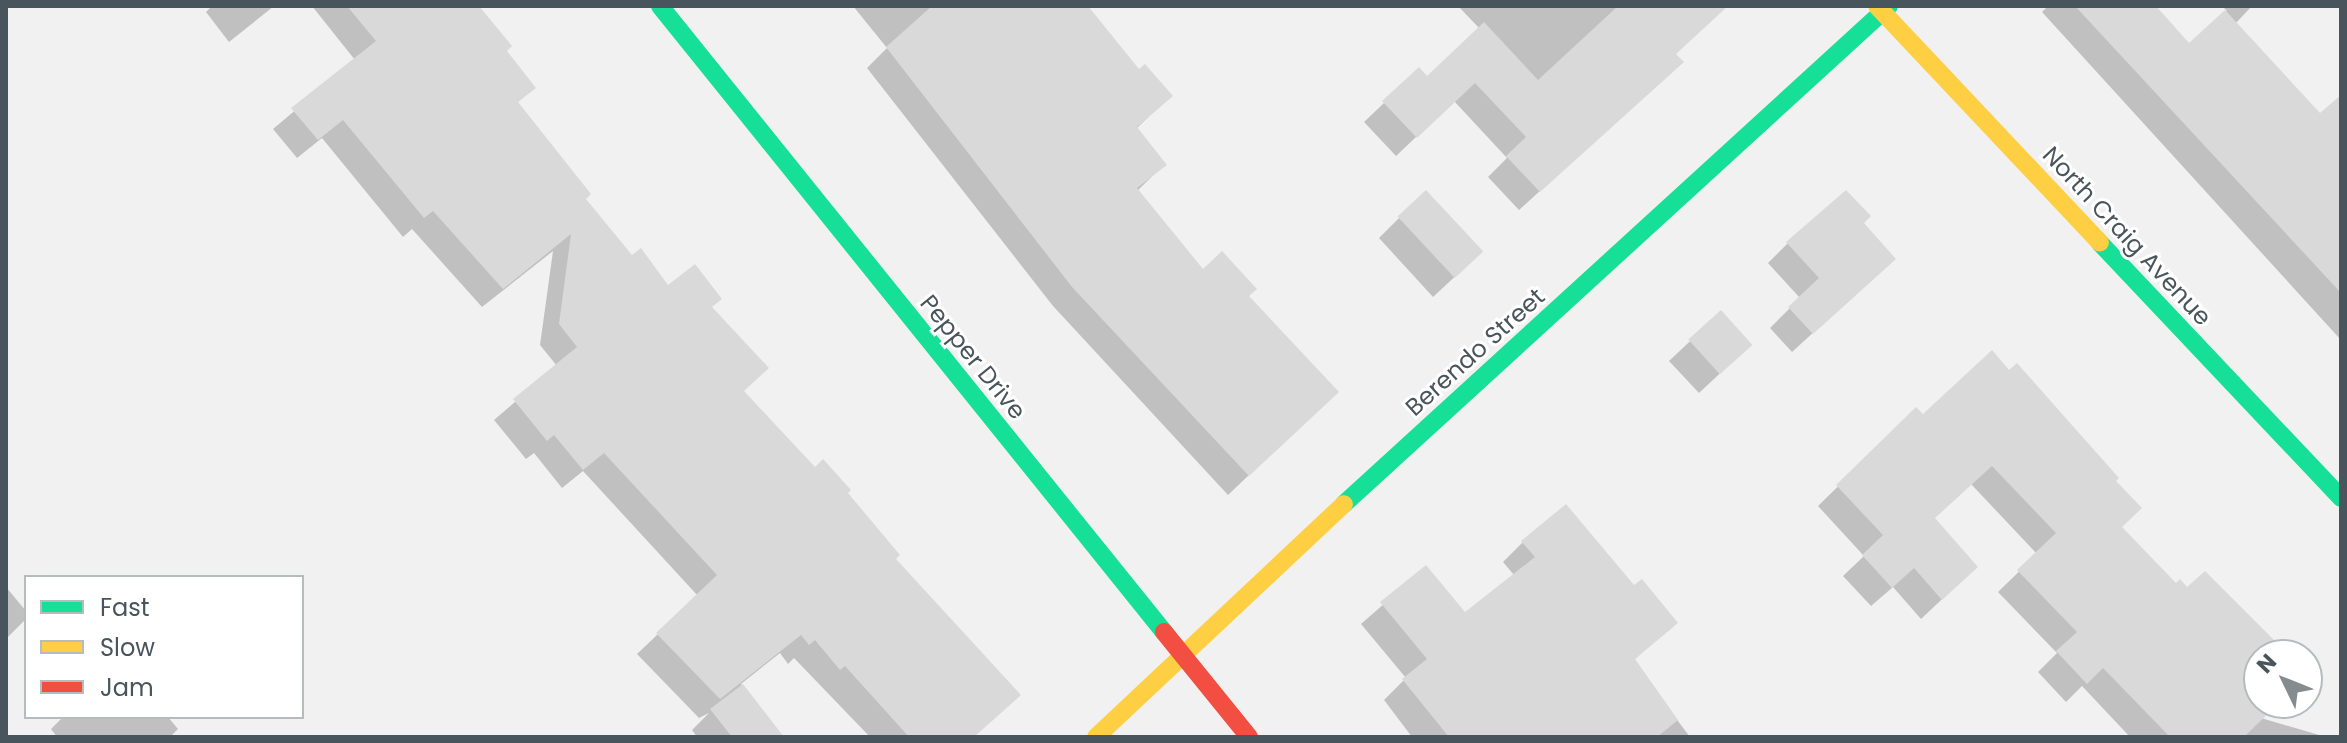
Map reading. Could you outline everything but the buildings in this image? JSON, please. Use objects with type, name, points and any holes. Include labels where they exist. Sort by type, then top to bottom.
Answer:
[{"type":"street","name":"Pepper Drive","points":[[660,6],[1249,737]]},
{"type":"street","name":"Berendo Street","points":[[1096,737],[1181,653],[1883,8]]},
{"type":"street","name":"North Craig Avenue","points":[[1883,8],[2341,498]]},
{"type":"traffic: fast","points":[[660,6],[1164,632]]},
{"type":"traffic: fast","points":[[1344,504],[1889,6]]},
{"type":"traffic: fast","points":[[2100,243],[2341,498]]},
{"type":"traffic: slow","points":[[1877,6],[2100,243]]},
{"type":"traffic: slow","points":[[1096,737],[1344,504]]},
{"type":"traffic: jam","points":[[1164,632],[1249,737]]}]
